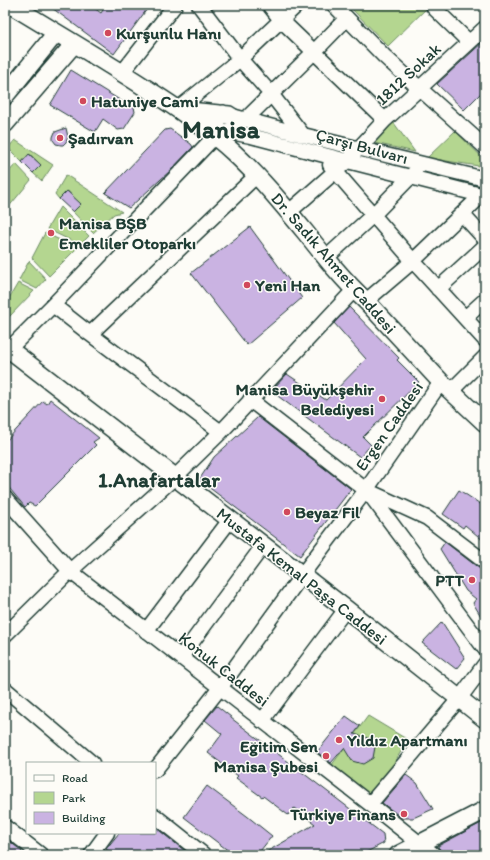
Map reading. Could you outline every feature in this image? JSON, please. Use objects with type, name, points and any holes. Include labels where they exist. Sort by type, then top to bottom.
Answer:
[{"type":"main road","name":"Dr. Sadık Ahmet Caddesi","points":[[11,5],[122,72],[178,109],[229,126],[234,153],[257,175],[354,290],[446,386],[485,423]]},
{"type":"main road","points":[[5,96],[56,33]]},
{"type":"main road","points":[[5,124],[74,44]]},
{"type":"main road","name":"Mustafa Kemal Paşa Caddesi","points":[[7,347],[346,609],[485,719]]},
{"type":"main road","points":[[398,855],[485,810]]},
{"type":"street","points":[[122,72],[175,5]]},
{"type":"street","points":[[199,5],[240,59],[272,94],[303,135]]},
{"type":"street","points":[[269,5],[281,20],[386,120]]},
{"type":"street","points":[[178,109],[240,59],[297,5]]},
{"type":"street","points":[[334,5],[384,56],[485,147]]},
{"type":"street","points":[[434,8],[469,42]]},
{"type":"street","points":[[7,347],[53,305],[229,126],[272,94],[347,18]]},
{"type":"street","name":"1812 Sokak","points":[[289,212],[347,161],[419,88],[485,28]]},
{"type":"street","name":"Çarşı Bulvarı","points":[[229,126],[303,135],[485,179]]},
{"type":"street","name":"Çarşı Bulvarı","points":[[229,126],[251,136],[411,178],[484,194]]},
{"type":"street","points":[[320,154],[413,261],[485,340]]},
{"type":"street","points":[[326,258],[373,215],[411,178],[423,164]]},
{"type":"street","points":[[90,334],[257,175]]},
{"type":"street","points":[[366,302],[413,261],[484,194]]},
{"type":"street","points":[[462,214],[485,239]]},
{"type":"street","points":[[438,289],[485,246]]},
{"type":"street","points":[[5,635],[70,571],[175,477],[221,432],[354,290]]},
{"type":"street","points":[[465,318],[485,300]]},
{"type":"street","points":[[53,305],[221,432]]},
{"type":"street","name":"Ergen Caddesi","points":[[156,769],[220,688],[302,575],[446,386],[485,357]]},
{"type":"street","points":[[250,400],[366,490],[427,518],[485,562]]},
{"type":"street","points":[[366,490],[485,649]]},
{"type":"street","name":"Konuk Caddesi","points":[[5,498],[70,571],[434,855]]},
{"type":"street","points":[[146,631],[230,520]]},
{"type":"street","points":[[181,658],[264,546]]},
{"type":"street","points":[[262,721],[346,609]]},
{"type":"street","points":[[370,804],[460,699],[485,664]]},
{"type":"street","points":[[5,689],[91,762]]},
{"type":"street","points":[[156,817],[204,855]]},
{"type":"street","points":[[5,826],[41,855]]},
{"type":"street","points":[[91,855],[106,834]]},
{"type":"green space","points":[[348,5],[430,5],[388,46]]},
{"type":"green space","points":[[391,119],[415,152],[370,142]]},
{"type":"green space","points":[[455,131],[485,160],[485,167],[427,158]]},
{"type":"green space","points":[[15,140],[53,165],[42,181],[33,173],[41,165],[30,154],[22,162],[8,148]]},
{"type":"green space","points":[[16,164],[31,180],[7,209],[5,208],[5,176]]},
{"type":"green space","points":[[66,175],[122,212],[114,214],[93,233],[73,212],[80,204],[68,191],[59,199],[55,194]]},
{"type":"green space","points":[[60,207],[89,236],[80,245],[47,229]]},
{"type":"green space","points":[[45,233],[77,248],[49,276],[32,258]]},
{"type":"green space","points":[[29,261],[46,279],[37,289],[19,280]]},
{"type":"green space","points":[[18,283],[34,291],[9,317],[5,315],[5,305]]},
{"type":"green space","points":[[368,716],[408,740],[372,799],[331,766]]},
{"type":"building","name":"Kurşunlu Hanı","points":[[48,5],[90,5],[101,13],[106,5],[150,5],[114,54]]},
{"type":"building","points":[[485,40],[485,89],[464,110],[437,84]]},
{"type":"building","name":"Hatuniye Cami","points":[[71,70],[123,102],[125,101],[134,107],[135,112],[124,129],[118,130],[103,119],[95,132],[50,105]]},
{"type":"building","name":"Şadırvan","points":[[66,128],[68,137],[66,142],[63,145],[56,144],[53,140],[55,132]]},
{"type":"building","points":[[170,129],[193,147],[170,171],[129,208],[105,193],[165,130]]},
{"type":"building","points":[[29,154],[41,165],[33,173],[22,162]]},
{"type":"building","points":[[67,191],[81,204],[73,212],[59,199]]},
{"type":"building","name":"Yeni Han","points":[[250,227],[302,298],[247,345],[191,273]]},
{"type":"building","points":[[349,307],[399,358],[397,360],[419,382],[363,437],[371,445],[360,457],[271,391],[287,374],[326,400],[366,359],[334,323]]},
{"type":"building","points":[[50,399],[99,438],[93,442],[96,445],[35,506],[29,503],[25,507],[5,483],[5,442],[43,401],[47,404]]},
{"type":"building","name":"Beyaz Fil","points":[[258,417],[351,489],[300,556],[199,480],[214,457]]},
{"type":"building","points":[[459,490],[485,507],[485,542],[465,525],[463,528],[443,514]]},
{"type":"building","name":"PTT","points":[[445,542],[480,569],[485,570],[485,623],[473,603],[476,599],[466,591],[440,549]]},
{"type":"building","points":[[442,622],[465,658],[456,669],[422,643]]},
{"type":"building","points":[[217,706],[383,834],[384,843],[361,855],[261,855],[315,824],[294,808],[288,815],[236,778],[238,776],[208,753],[222,734],[205,720]]},
{"type":"building","points":[[346,716],[360,726],[354,734],[368,738],[375,747],[373,758],[363,764],[352,761],[344,748],[331,763],[317,752]]},
{"type":"building","points":[[406,775],[417,783],[433,809],[413,818],[402,818],[382,803]]},
{"type":"building","points":[[207,786],[272,836],[257,855],[234,855],[184,817]]},
{"type":"building","points":[[485,821],[485,855],[442,855],[442,852],[438,846]]},
{"type":"building","points":[[156,828],[190,855],[114,855],[106,849],[118,834],[156,834]]},
{"type":"building","points":[[5,838],[22,851],[19,855],[5,855]]},
{"type":"place","name":"Kurşunlu Hanı","points":[[108,33]]},
{"type":"place","name":"Hatuniye Cami","points":[[83,101]]},
{"type":"place","name":"Şadırvan","points":[[60,138]]},
{"type":"place","name":"Manisa BŞB Emekliler Otoparkı","points":[[51,233]]},
{"type":"place","name":"Yeni Han","points":[[247,285]]},
{"type":"place","name":"Manisa Büyükşehir Belediyesi","points":[[382,399]]},
{"type":"place","name":"Beyaz Fil","points":[[287,512]]},
{"type":"place","name":"PTT","points":[[472,580]]},
{"type":"place","name":"Yıldız Apartmanı","points":[[339,740]]},
{"type":"place","name":"Eğitim Sen Manisa Şubesi","points":[[326,756]]},
{"type":"place","name":"Türkiye Finans","points":[[404,814]]},
{"type":"district","name":"Manisa","points":[[221,129]]},
{"type":"district","name":"1.Anafartalar","points":[[159,479]]}]
